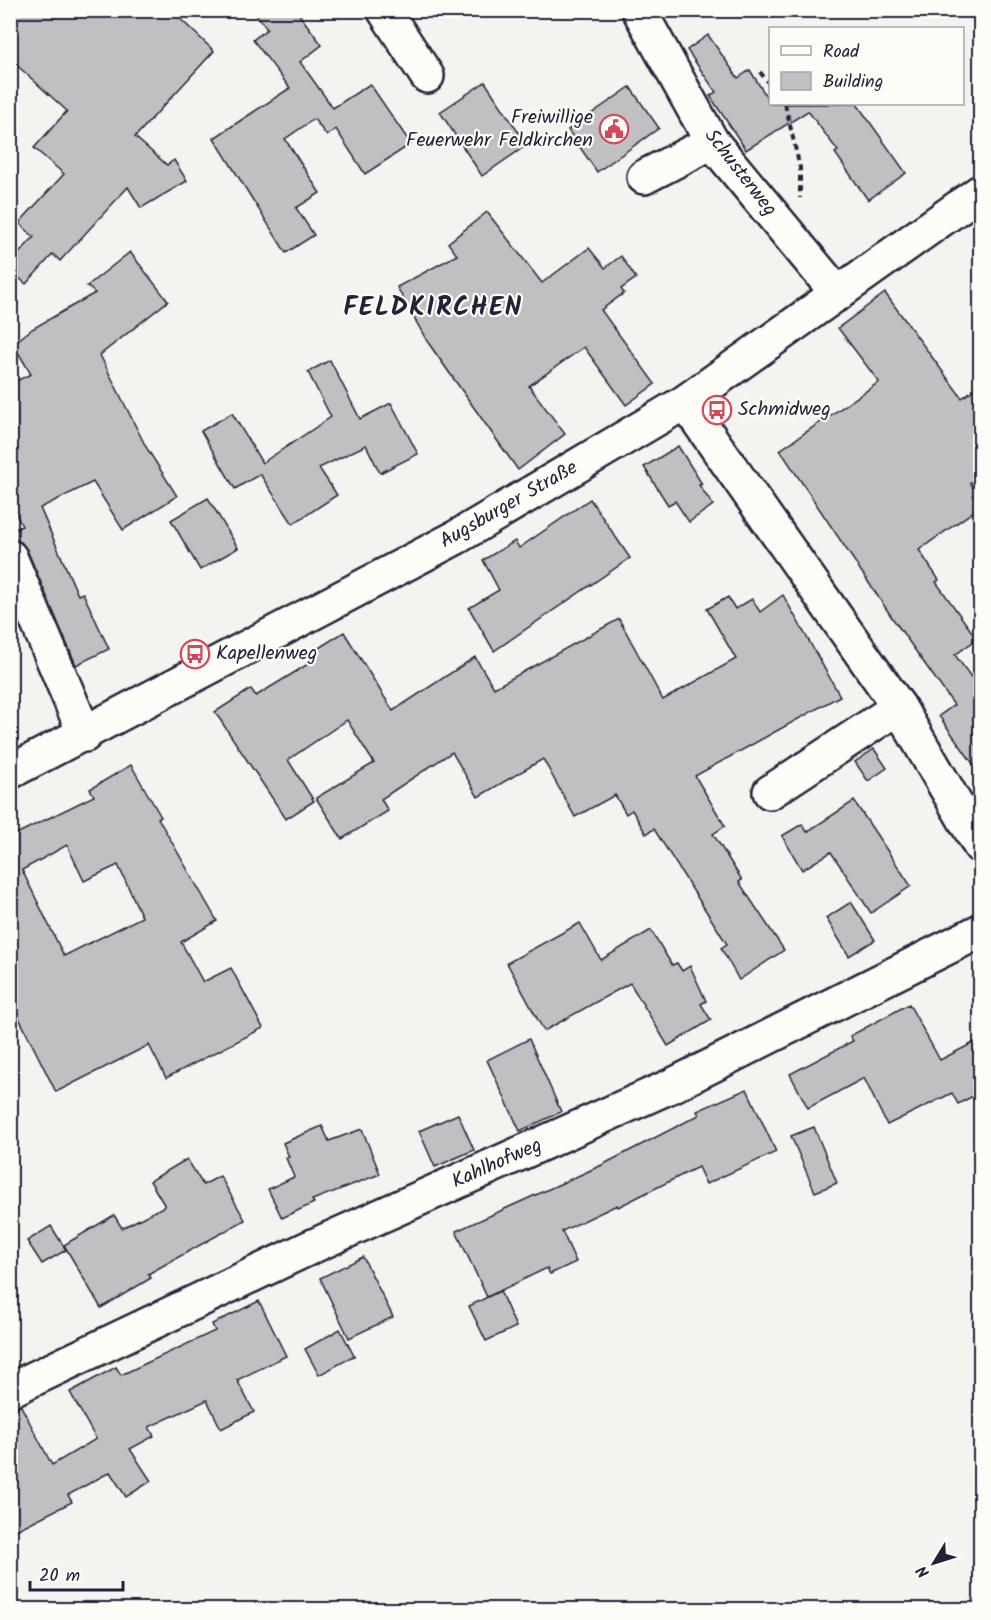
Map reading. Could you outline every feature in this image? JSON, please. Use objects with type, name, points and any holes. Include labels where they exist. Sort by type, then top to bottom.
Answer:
[{"type":"street","points":[[384,10],[427,76]]},
{"type":"street","name":"Schusterweg","points":[[639,10],[712,142],[838,294]]},
{"type":"street","points":[[644,177],[712,142]]},
{"type":"street","name":"Augsburger Straße","points":[[10,772],[85,735],[457,537],[685,402],[981,192]]},
{"type":"street","points":[[685,402],[899,706],[981,846]]},
{"type":"street","points":[[10,557],[85,735]]},
{"type":"street","points":[[770,792],[899,706]]},
{"type":"street","name":"Kahlhofweg","points":[[10,1390],[303,1251],[673,1085],[981,931]]},
{"type":"path","points":[[760,72],[769,83]]},
{"type":"path","points":[[785,105],[800,168],[802,250]]},
{"type":"building","points":[[10,10],[171,10],[214,51],[135,137],[167,165],[174,160],[187,181],[141,208],[128,187],[60,261],[53,254],[26,284],[10,270],[10,263],[34,237],[19,223],[64,174],[34,148],[67,111],[10,59]]},
{"type":"building","points":[[253,10],[296,10],[322,45],[300,62],[333,108],[370,84],[411,144],[365,174],[336,129],[327,136],[314,119],[285,139],[320,193],[296,208],[314,235],[286,253],[214,138],[290,88],[253,40],[267,29]]},
{"type":"building","points":[[708,35],[738,78],[750,70],[769,101],[769,105],[858,105],[906,173],[868,200],[835,153],[838,151],[808,111],[746,150],[710,96],[716,92],[687,50]]},
{"type":"building","points":[[485,82],[527,145],[482,176],[440,112]]},
{"type":"building","name":"Freiwillige Feuerwehr Feldkirchen","points":[[630,87],[659,128],[597,172],[568,130]]},
{"type":"building","points":[[487,212],[542,283],[589,248],[605,268],[621,256],[636,278],[621,289],[624,293],[601,310],[655,384],[626,405],[584,347],[529,386],[565,434],[518,470],[427,341],[397,287],[457,255],[448,243]]},
{"type":"building","points":[[130,252],[168,301],[100,355],[146,447],[177,496],[123,530],[93,482],[40,508],[78,595],[83,593],[109,649],[76,665],[27,550],[21,542],[10,539],[10,531],[22,526],[10,502],[10,384],[31,374],[13,344],[32,329],[95,293],[87,286]]},
{"type":"building","points":[[885,293],[962,398],[981,384],[981,475],[970,483],[981,498],[981,506],[919,550],[939,580],[936,582],[977,639],[955,655],[979,688],[981,687],[981,775],[939,716],[954,705],[893,619],[780,450],[879,382],[838,328]]},
{"type":"building","points":[[330,360],[360,419],[391,403],[418,454],[380,473],[366,445],[319,468],[337,495],[293,524],[260,474],[235,489],[201,431],[232,413],[262,463],[331,417],[308,372]]},
{"type":"building","points":[[678,446],[702,484],[699,485],[713,505],[689,522],[675,501],[668,505],[644,467]]},
{"type":"building","points":[[208,498],[238,548],[200,570],[171,520]]},
{"type":"building","points":[[590,499],[630,558],[494,651],[469,608],[499,590],[483,560],[515,541],[519,548]]},
{"type":"building","points":[[783,595],[840,696],[695,776],[725,826],[713,834],[742,880],[739,882],[784,950],[739,980],[721,948],[727,944],[654,829],[646,834],[632,810],[626,814],[615,795],[575,817],[543,759],[478,797],[452,752],[381,799],[388,811],[342,839],[316,798],[374,763],[347,720],[288,760],[314,801],[286,819],[215,712],[251,689],[256,696],[310,663],[306,656],[344,632],[393,711],[475,657],[494,688],[619,619],[663,700],[736,659],[707,609],[728,597],[735,609],[752,599],[760,612]]},
{"type":"building","points":[[874,749],[887,768],[868,781],[855,762]]},
{"type":"building","points":[[131,765],[161,817],[158,818],[217,921],[181,942],[203,982],[231,968],[263,1028],[166,1078],[149,1045],[56,1092],[18,1016],[10,1019],[10,837],[94,796],[90,789]],"holes":[[[67,845],[84,881],[118,865],[142,917],[64,956],[22,870]]]},
{"type":"building","points":[[854,801],[911,886],[871,913],[831,852],[802,870],[782,836],[802,824],[807,832]]},
{"type":"building","points":[[851,902],[875,940],[849,956],[826,918]]},
{"type":"building","points":[[580,923],[601,960],[651,930],[672,965],[677,963],[682,971],[690,966],[706,1001],[701,1004],[711,1020],[668,1046],[630,983],[544,1031],[507,963]]},
{"type":"building","points":[[909,1004],[940,1060],[981,1039],[981,1092],[958,1104],[952,1093],[887,1125],[864,1078],[808,1108],[790,1074],[853,1041],[850,1036]]},
{"type":"building","points":[[529,1039],[561,1112],[520,1131],[487,1060]]},
{"type":"building","points":[[747,1089],[776,1152],[706,1184],[698,1167],[618,1207],[617,1205],[562,1231],[576,1262],[550,1274],[547,1268],[487,1297],[456,1231],[602,1165],[699,1115],[697,1111]]},
{"type":"building","points":[[458,1114],[474,1150],[435,1167],[419,1131]]},
{"type":"building","points":[[322,1126],[329,1141],[362,1129],[380,1174],[312,1200],[314,1203],[282,1218],[268,1189],[294,1177],[283,1143]]},
{"type":"building","points":[[814,1127],[837,1183],[815,1192],[791,1136]]},
{"type":"building","points":[[187,1159],[203,1185],[220,1176],[245,1220],[148,1274],[151,1278],[101,1308],[64,1245],[114,1215],[122,1228],[165,1206],[150,1181]]},
{"type":"building","points":[[51,1226],[66,1250],[42,1264],[27,1241]]},
{"type":"building","points":[[363,1257],[393,1317],[349,1338],[320,1278]]},
{"type":"building","points":[[500,1291],[516,1327],[486,1341],[469,1306]]},
{"type":"building","points":[[259,1301],[286,1356],[237,1380],[254,1412],[221,1429],[207,1400],[149,1427],[154,1436],[130,1449],[151,1481],[126,1497],[110,1472],[68,1495],[72,1502],[10,1533],[10,1408],[21,1406],[52,1465],[96,1439],[70,1392],[116,1367],[121,1375],[215,1331],[212,1324]]},
{"type":"building","points":[[340,1329],[354,1356],[319,1375],[305,1349]]},
{"type":"place","name":"Freiwillige Feuerwehr Feldkirchen","points":[[614,129]]},
{"type":"place","name":"Schmidweg","points":[[717,410]]},
{"type":"place","name":"Kapellenweg","points":[[195,654]]},
{"type":"district","name":"FELDKIRCHEN","points":[[433,308]]}]
